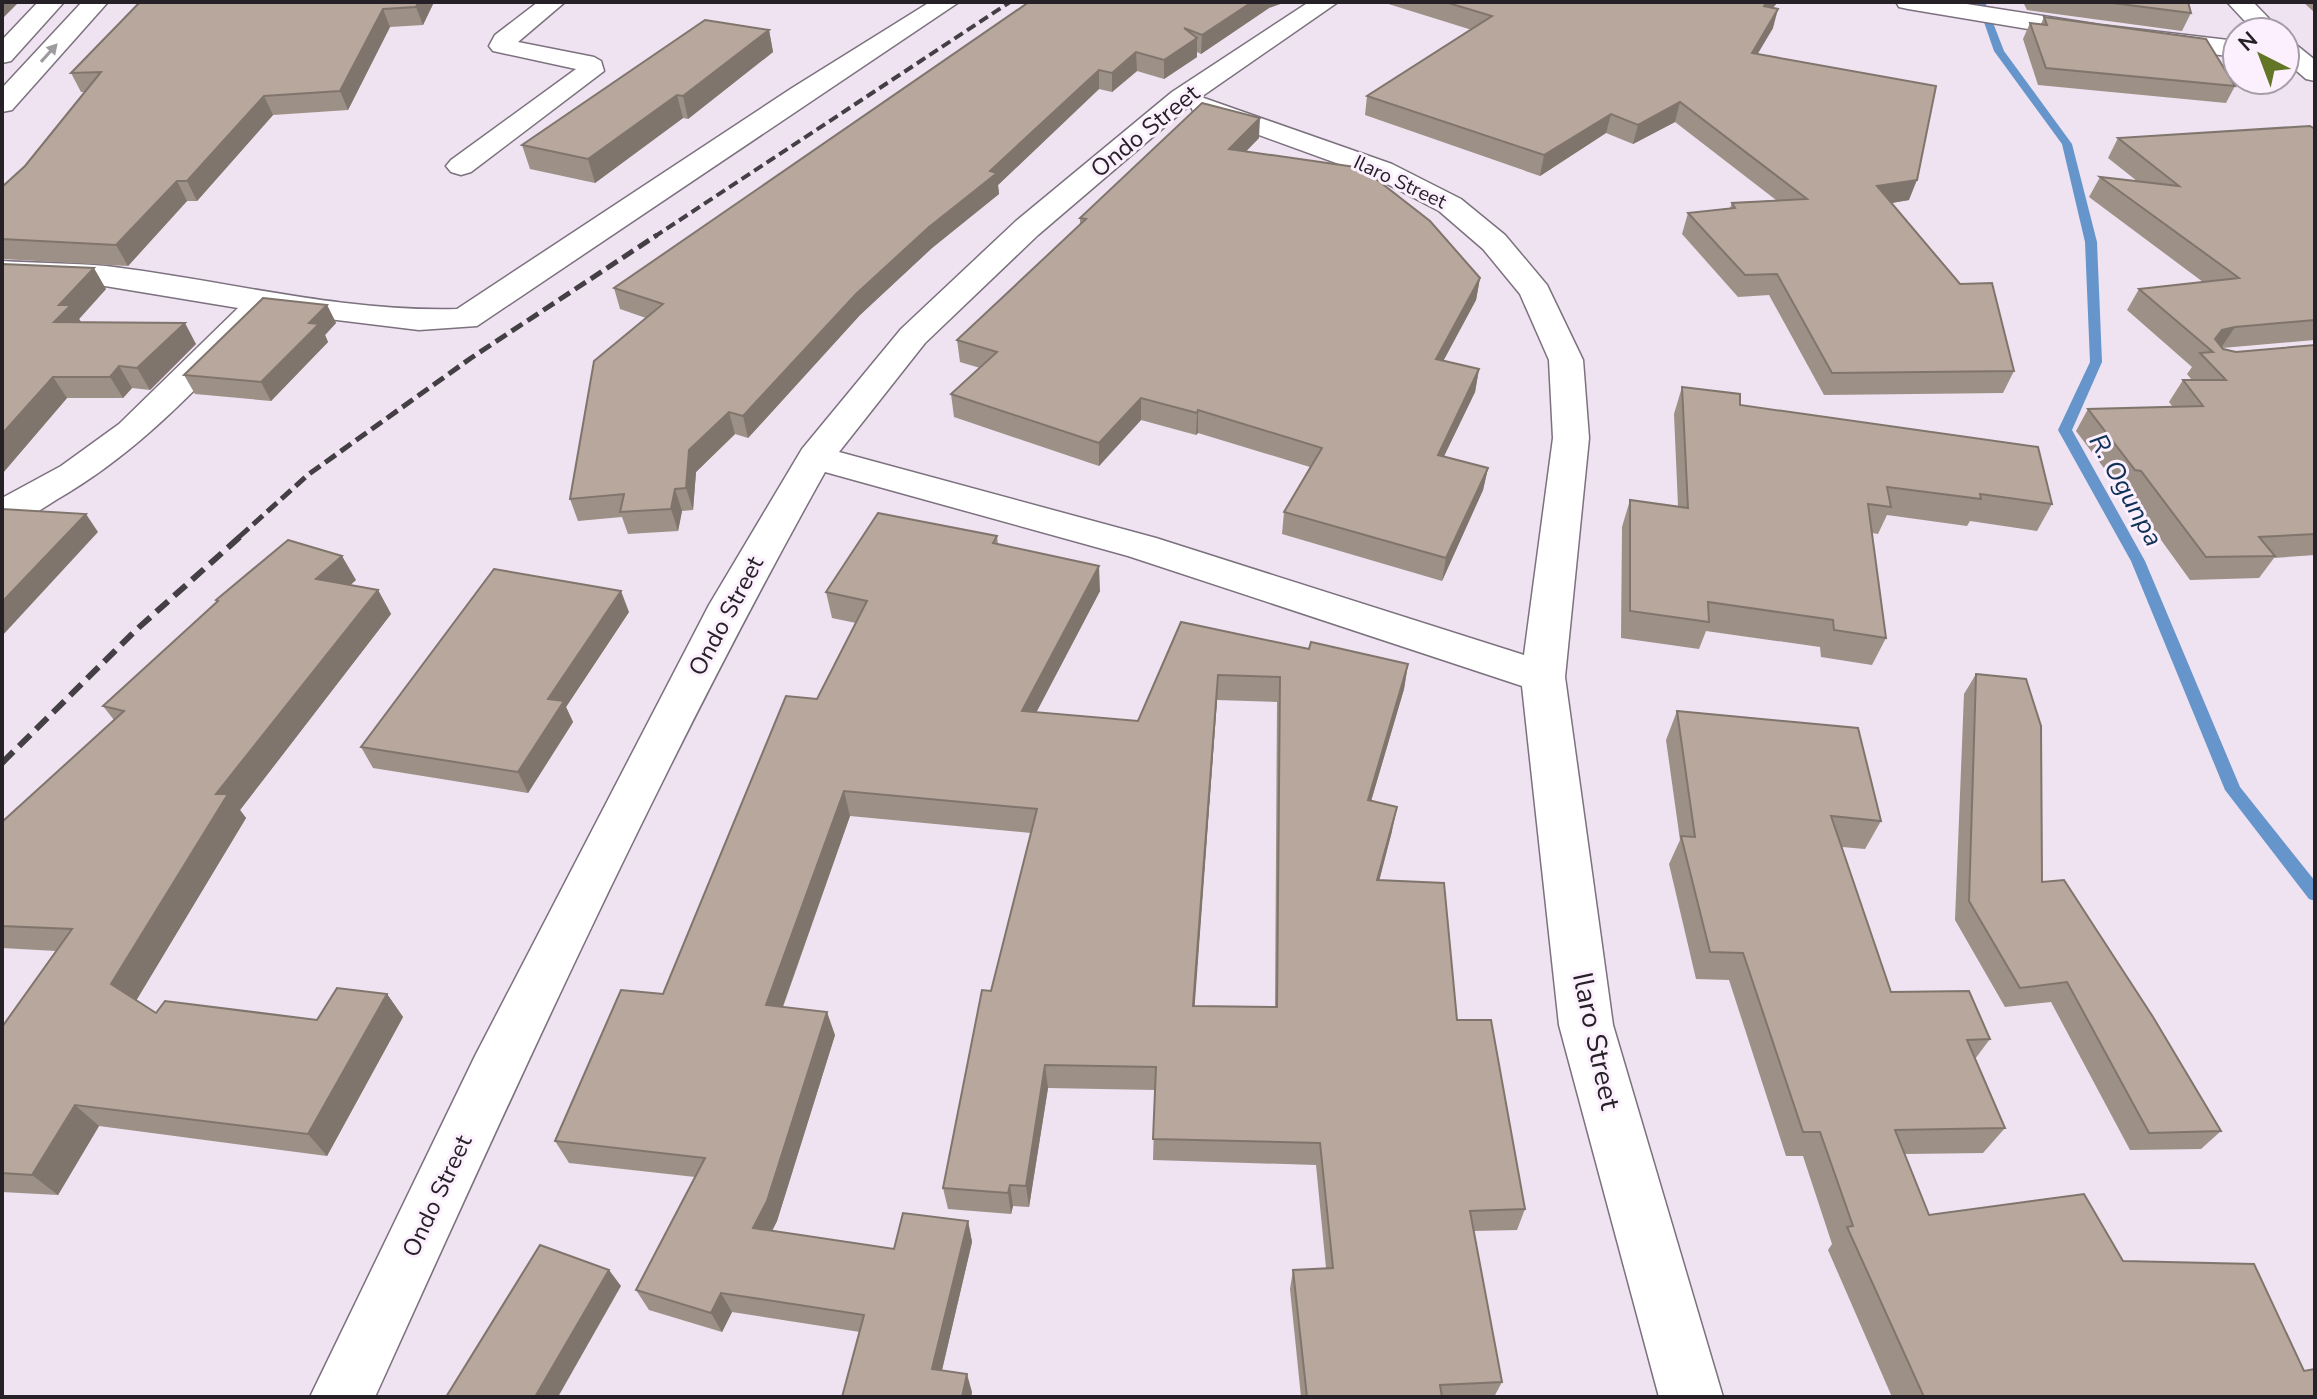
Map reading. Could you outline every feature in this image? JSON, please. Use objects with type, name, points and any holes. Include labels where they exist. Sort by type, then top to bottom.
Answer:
[{"type":"street","points":[[2,55],[52,2]]},
{"type":"street","points":[[2,104],[96,2]]},
{"type":"street","points":[[461,166],[591,71],[592,67],[585,63],[502,46],[504,40],[553,2]]},
{"type":"street","points":[[2,271],[105,276],[263,302],[419,320],[465,319],[802,94],[947,2]]},
{"type":"street","name":"Ondo Street","points":[[342,1397],[494,1073],[730,605],[815,457],[913,336],[1027,228],[1182,98],[1326,2]]},
{"type":"street","points":[[1908,2],[2100,33],[2221,47]]},
{"type":"street","name":"Ilaro Street","points":[[1182,98],[1382,170],[1450,205],[1494,242],[1535,292],[1566,360],[1571,438],[1543,677],[1586,1025],[1691,1397]]},
{"type":"street","points":[[2,515],[74,474],[132,432],[263,302]]},
{"type":"street","points":[[815,457],[1142,547],[1543,677]]},
{"type":"building","points":[[140,2],[418,2],[416,7],[383,9],[340,91],[264,96],[187,181],[177,181],[116,245],[2,239],[2,187],[25,166],[101,72],[71,73]]},
{"type":"building","points":[[1029,2],[1252,2],[1202,35],[1184,28],[1197,38],[1164,60],[1136,52],[1112,73],[1099,70],[990,171],[997,173],[929,227],[856,294],[743,416],[729,412],[689,450],[686,488],[675,489],[671,509],[620,512],[624,494],[570,499],[594,361],[663,304],[614,288]]},
{"type":"building","points":[[1445,2],[1767,2],[1764,6],[1778,9],[1752,53],[1936,86],[1917,180],[1877,186],[1960,284],[1992,283],[2014,371],[1832,373],[1777,274],[1745,275],[1688,213],[1735,208],[1732,203],[1807,199],[1680,102],[1638,125],[1611,114],[1544,155],[1367,96],[1492,16]]},
{"type":"building","points":[[2105,2],[2188,2],[2191,13]]},
{"type":"building","points":[[2044,17],[2206,39],[2221,63],[2221,85],[2046,68],[2030,23],[2047,25]]},
{"type":"building","points":[[705,20],[769,30],[683,96],[677,95],[588,159],[522,145]]},
{"type":"building","points":[[1202,103],[1260,118],[1229,149],[1362,168],[1430,221],[1480,278],[1436,359],[1479,369],[1438,455],[1488,468],[1446,558],[1284,512],[1322,448],[1198,410],[1197,413],[1141,398],[1099,443],[951,394],[997,352],[957,340],[1086,219],[1080,218]]},
{"type":"building","points":[[2310,126],[2315,129],[2315,320],[2235,327],[2222,330],[2215,339],[2223,349],[2236,352],[2315,345],[2315,534],[2259,537],[2275,556],[2206,557],[2141,471],[2135,470],[2088,409],[2203,406],[2183,380],[2226,380],[2200,353],[2213,352],[2139,289],[2239,278],[2100,177],[2179,186],[2118,138]]},
{"type":"building","points":[[2,264],[94,268],[59,305],[71,305],[54,322],[185,323],[137,368],[119,366],[110,377],[53,377],[2,434]]},
{"type":"building","points":[[263,298],[327,305],[309,323],[319,324],[261,382],[184,375]]},
{"type":"building","points":[[1682,387],[1740,394],[1740,405],[2038,447],[2052,504],[1980,494],[1981,499],[1887,487],[1891,507],[1868,504],[1886,638],[1834,630],[1833,620],[1708,602],[1709,622],[1630,611],[1630,500],[1688,508]]},
{"type":"building","points":[[2,509],[86,514],[2,602]]},
{"type":"building","points":[[878,513],[997,536],[993,543],[1099,566],[1022,711],[1138,721],[1181,622],[1309,649],[1311,642],[1408,664],[1368,800],[1397,807],[1377,880],[1444,883],[1457,1020],[1491,1020],[1525,1209],[1470,1211],[1502,1382],[1440,1385],[1442,1397],[1307,1397],[1293,1270],[1333,1268],[1320,1143],[1153,1139],[1156,1067],[1045,1065],[1026,1186],[1010,1185],[1008,1193],[943,1188],[982,990],[991,991],[1037,809],[844,791],[766,1005],[827,1012],[767,1201],[753,1228],[894,1249],[903,1213],[968,1221],[932,1369],[967,1374],[962,1397],[842,1397],[864,1315],[721,1293],[711,1313],[636,1290],[705,1158],[555,1141],[621,990],[663,994],[786,696],[817,699],[867,601],[826,592]],"holes":[[[1218,675],[1280,677],[1277,1007],[1193,1006]]]},
{"type":"building","points":[[288,540],[342,556],[316,579],[378,590],[216,794],[228,794],[111,984],[156,1013],[165,1001],[317,1020],[337,988],[387,994],[308,1134],[75,1105],[32,1175],[2,1173],[2,1027],[72,929],[2,926],[2,822],[124,711],[103,706],[216,600]]},
{"type":"building","points":[[494,569],[621,591],[548,699],[564,701],[518,772],[361,747]]},
{"type":"building","points":[[1976,674],[2026,679],[2041,726],[2042,882],[2064,880],[2153,1017],[2221,1131],[2149,1133],[2067,982],[2020,988],[1969,901]]},
{"type":"building","points":[[1677,711],[1858,728],[1881,821],[1831,816],[1891,992],[1969,991],[1990,1039],[1967,1040],[2005,1128],[1895,1130],[1929,1215],[2084,1194],[2123,1261],[2254,1264],[2304,1371],[2315,1369],[2315,1397],[1924,1397],[1847,1227],[1853,1226],[1820,1132],[1803,1132],[1743,953],[1710,952],[1681,836],[1695,837]]},
{"type":"building","points":[[540,1245],[609,1270],[535,1397],[446,1397]]},
{"type":"waterway","name":"R. Ogunpa","points":[[1981,2],[1999,51],[2067,144],[2091,242],[2096,362],[2065,430],[2138,561],[2233,790],[2315,894]]},
{"type":"railway","points":[[654,237],[1010,2]]},
{"type":"railway","points":[[239,537],[309,474],[471,358],[657,235]]},
{"type":"railway","points":[[2,763],[136,630],[242,535]]}]
